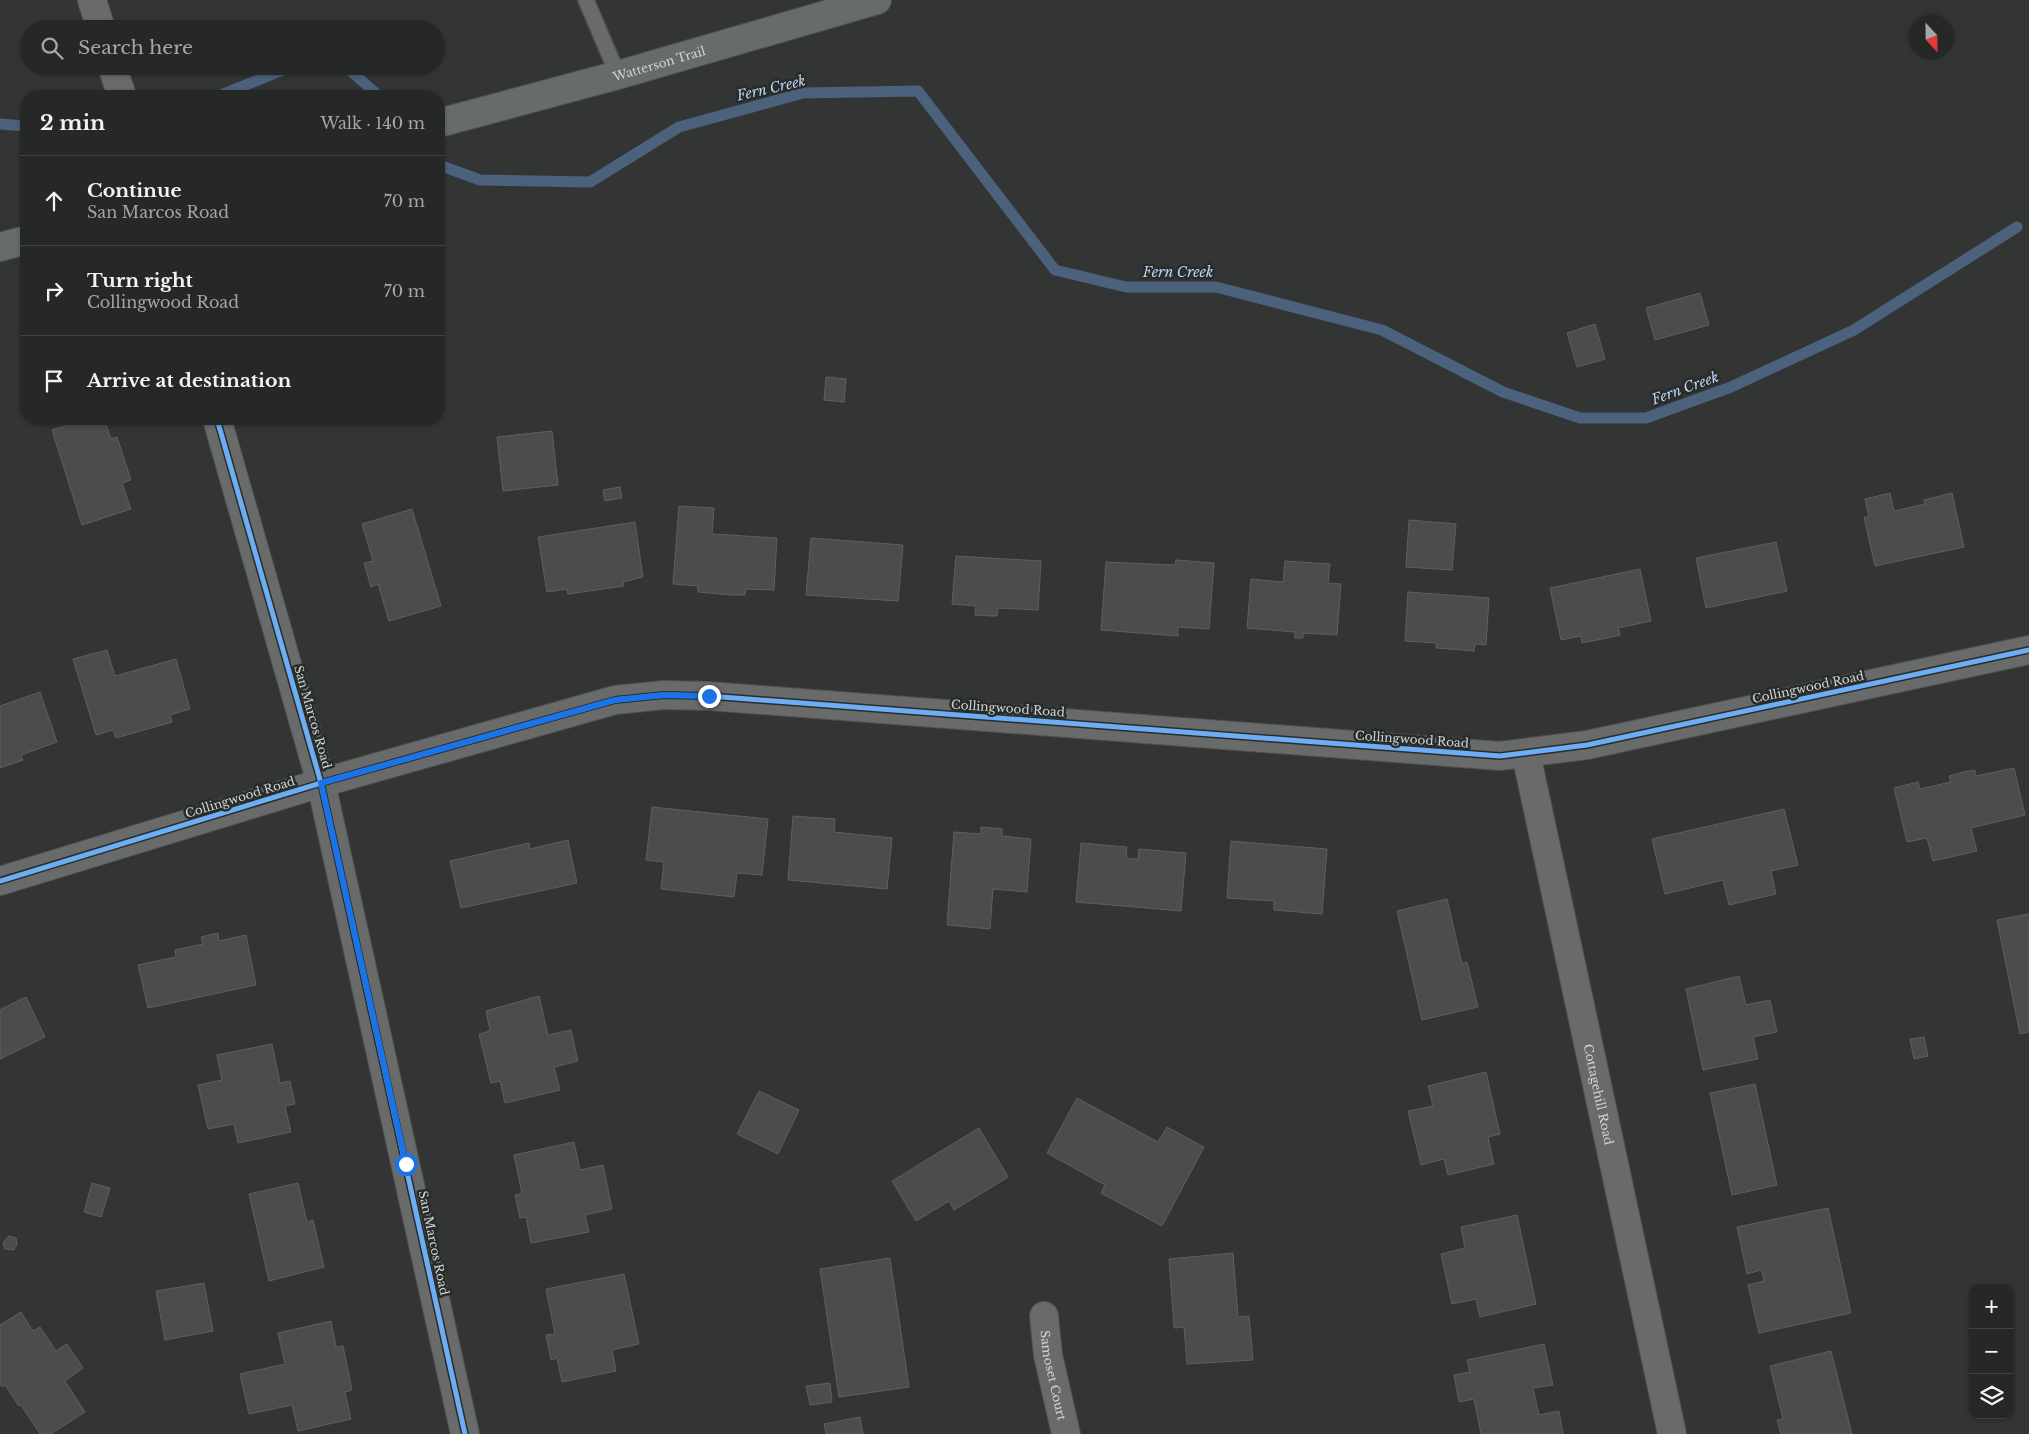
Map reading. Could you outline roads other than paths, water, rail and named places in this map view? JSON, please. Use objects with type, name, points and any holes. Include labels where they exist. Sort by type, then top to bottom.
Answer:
[{"type":"main road","name":"Watterson Trail","points":[[445,121],[877,0]]},
{"type":"main road","points":[[0,247],[20,242]]},
{"type":"street","points":[[92,0],[98,20]]},
{"type":"street","points":[[115,75],[120,90]]},
{"type":"street","name":"San Marcos Road","points":[[219,425],[321,783],[465,1434]]},
{"type":"street","name":"Collingwood Road","points":[[0,882],[321,783],[615,700],[664,695],[709,696],[1500,756],[1587,745],[2029,650]]},
{"type":"street","name":"Cottagehill Road","points":[[1526,754],[1672,1434]]},
{"type":"street","name":"Samoset Court","points":[[1044,1316],[1048,1356],[1066,1434]]},
{"type":"lane","points":[[586,0],[618,74]]},
{"type":"waterway","name":"Fern Creek","points":[[233,90],[270,75]]},
{"type":"waterway","name":"Fern Creek","points":[[355,75],[372,90]]},
{"type":"waterway","name":"Fern Creek","points":[[445,167],[480,180],[590,182],[679,127],[803,93],[918,91],[1055,270],[1126,287],[1216,287],[1382,330],[1503,392],[1580,418],[1646,418],[1731,387],[1854,330],[2017,227]]},
{"type":"waterway","name":"Fern Creek","points":[[0,124],[20,126]]}]
